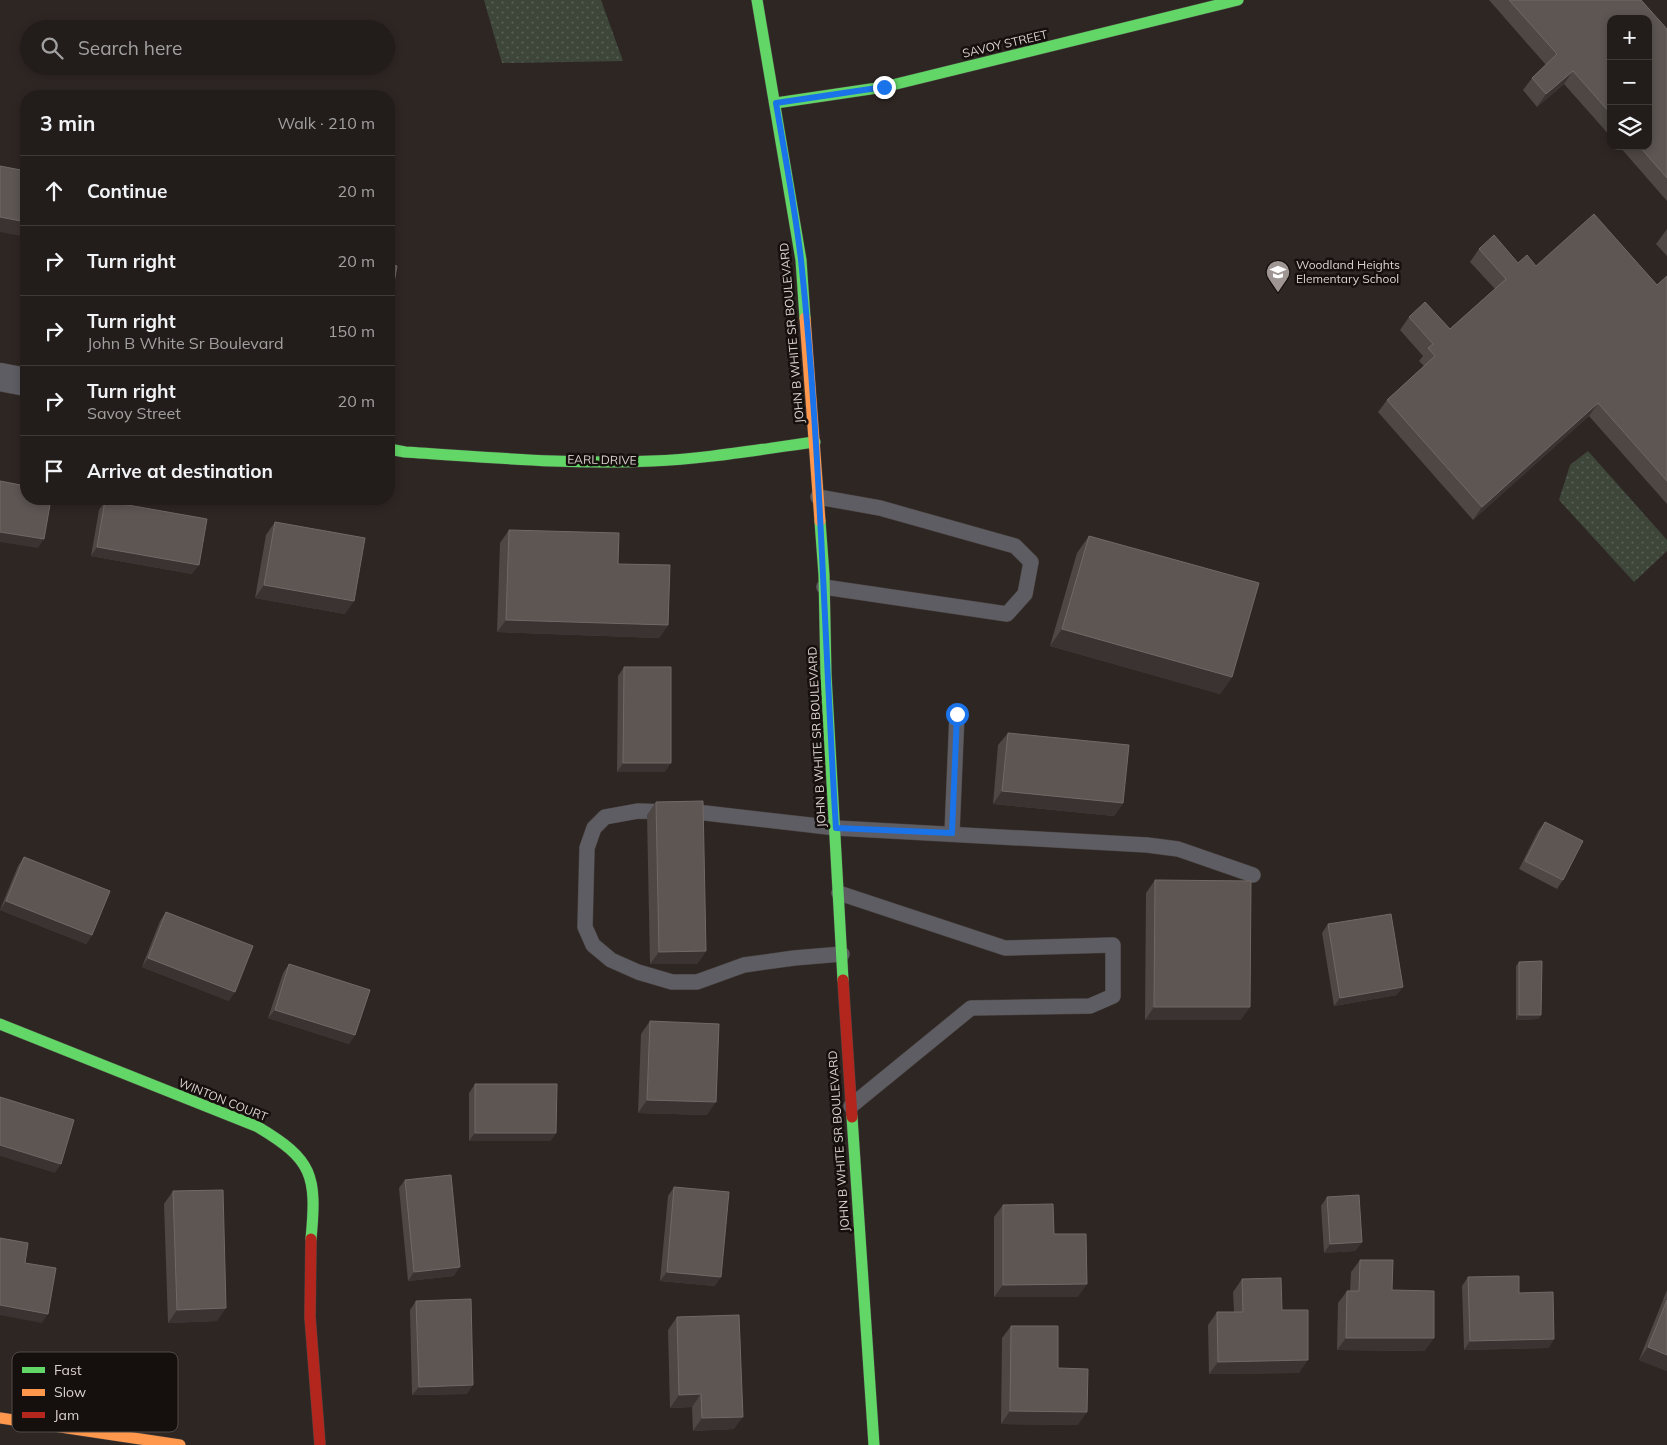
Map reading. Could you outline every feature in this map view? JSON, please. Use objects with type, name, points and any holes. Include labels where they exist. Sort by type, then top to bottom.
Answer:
[{"type":"street","name":"JOHN B WHITE SR BOULEVARD","points":[[757,0],[776,103],[801,260],[824,587],[826,675],[842,954],[874,1445]]},
{"type":"street","name":"SAVOY STREET","points":[[776,103],[884,87],[1238,0]]},
{"type":"street","points":[[0,377],[20,381]]},
{"type":"street","name":"EARL DRIVE","points":[[395,450],[545,460],[630,462],[714,456],[815,442]]},
{"type":"street","name":"WINTON COURT","points":[[0,1024],[258,1127],[285,1144],[304,1164],[312,1186],[310,1302],[312,1369],[320,1445]]},
{"type":"street","points":[[93,1432],[180,1445]]},
{"type":"lane","points":[[818,497],[880,508],[1015,546],[1031,562],[1025,594],[1007,614],[824,587]]},
{"type":"lane","points":[[952,833],[957,714]]},
{"type":"lane","points":[[842,954],[744,965],[698,982],[672,982],[638,972],[611,960],[593,945],[586,927],[587,848],[594,828],[605,818],[638,811],[705,813],[836,828],[1146,844],[1178,849],[1253,875]]},
{"type":"lane","points":[[840,893],[1005,948],[1113,945],[1113,996],[1090,1006],[971,1008],[851,1106]]},
{"type":"green space","points":[[484,0],[601,0],[623,61],[502,63]]},
{"type":"green space","points":[[1588,451],[1667,540],[1667,551],[1634,582],[1559,500],[1570,465]]},
{"type":"building","points":[[1509,0],[1641,0],[1667,29],[1667,178],[1642,150],[1652,150],[1652,15],[1607,15],[1607,109],[1573,71],[1546,94],[1532,78],[1557,54]]},
{"type":"building","points":[[0,166],[20,170],[20,221],[0,217]]},
{"type":"building","points":[[1594,214],[1657,285],[1667,276],[1667,481],[1598,403],[1482,507],[1387,400],[1435,356],[1428,348],[1433,344],[1409,317],[1425,302],[1450,329],[1506,279],[1479,249],[1494,235],[1518,263],[1527,255],[1536,266]]},
{"type":"building","points":[[0,481],[20,485],[20,505],[50,505],[44,539],[0,532]]},
{"type":"building","points":[[104,505],[128,505],[207,519],[199,565],[97,547]]},
{"type":"building","points":[[275,522],[365,538],[354,601],[264,585]]},
{"type":"building","points":[[509,530],[619,533],[618,564],[670,565],[668,625],[506,620]]},
{"type":"building","points":[[1089,536],[1259,583],[1232,677],[1062,629]]},
{"type":"building","points":[[624,667],[671,667],[671,763],[623,763]]},
{"type":"building","points":[[1008,733],[1129,745],[1123,803],[1002,791]]},
{"type":"building","points":[[703,801],[706,951],[659,952],[656,802]]},
{"type":"building","points":[[1545,822],[1583,841],[1563,880],[1525,861]]},
{"type":"building","points":[[24,857],[110,891],[92,935],[6,901]]},
{"type":"building","points":[[1155,880],[1251,881],[1250,1007],[1154,1007]]},
{"type":"building","points":[[166,912],[253,946],[235,992],[148,958]]},
{"type":"building","points":[[1391,914],[1403,987],[1340,998],[1328,924]]},
{"type":"building","points":[[1542,961],[1541,1015],[1519,1015],[1519,962]]},
{"type":"building","points":[[289,964],[370,990],[355,1035],[275,1010]]},
{"type":"building","points":[[650,1021],[719,1024],[716,1102],[647,1100]]},
{"type":"building","points":[[475,1084],[557,1084],[556,1133],[475,1133]]},
{"type":"building","points":[[0,1097],[74,1120],[61,1164],[0,1145]]},
{"type":"building","points":[[451,1175],[460,1267],[414,1272],[405,1180]]},
{"type":"building","points":[[674,1187],[729,1192],[721,1277],[667,1272]]},
{"type":"building","points":[[223,1190],[226,1308],[177,1310],[173,1191]]},
{"type":"building","points":[[1359,1195],[1362,1242],[1330,1244],[1327,1197]]},
{"type":"building","points":[[1053,1204],[1054,1234],[1086,1234],[1087,1284],[1003,1285],[1003,1205]]},
{"type":"building","points":[[0,1238],[28,1243],[25,1263],[56,1268],[48,1314],[0,1305]]},
{"type":"building","points":[[1360,1260],[1393,1260],[1392,1290],[1434,1291],[1434,1338],[1346,1338],[1347,1291],[1359,1291]]},
{"type":"building","points":[[1519,1276],[1519,1293],[1553,1292],[1554,1339],[1470,1341],[1468,1277]]},
{"type":"building","points":[[1281,1278],[1282,1310],[1308,1310],[1308,1360],[1218,1362],[1217,1312],[1243,1312],[1242,1279]]},
{"type":"building","points":[[471,1299],[473,1385],[419,1387],[416,1301]]},
{"type":"building","points":[[1667,1300],[1667,1355],[1648,1347]]},
{"type":"building","points":[[739,1315],[743,1417],[702,1418],[701,1394],[679,1395],[677,1317]]},
{"type":"building","points":[[1011,1326],[1058,1326],[1058,1368],[1088,1369],[1087,1412],[1010,1411]]},
{"type":"traffic: fast","points":[[757,0],[801,260],[805,318]]},
{"type":"traffic: fast","points":[[776,103],[884,87],[1238,0]]},
{"type":"traffic: fast","points":[[395,450],[528,460],[621,462],[693,458],[815,442]]},
{"type":"traffic: fast","points":[[820,521],[824,575],[826,675],[843,980]]},
{"type":"traffic: fast","points":[[0,1024],[258,1127],[276,1139],[301,1160],[307,1171],[313,1199],[311,1239]]},
{"type":"traffic: fast","points":[[852,1117],[874,1445]]},
{"type":"traffic: slow","points":[[805,318],[820,521]]},
{"type":"traffic: slow","points":[[0,1418],[12,1420]]},
{"type":"traffic: slow","points":[[93,1432],[180,1445]]},
{"type":"traffic: jam","points":[[843,980],[852,1117]]},
{"type":"traffic: jam","points":[[311,1239],[310,1317],[320,1445]]},
{"type":"place","name":"Woodland Heights Elementary School","points":[[1278,293]]},
{"type":"route","points":[[884,87],[776,103],[801,260],[824,575],[826,675],[836,828],[897,829],[952,833],[957,714]]}]
